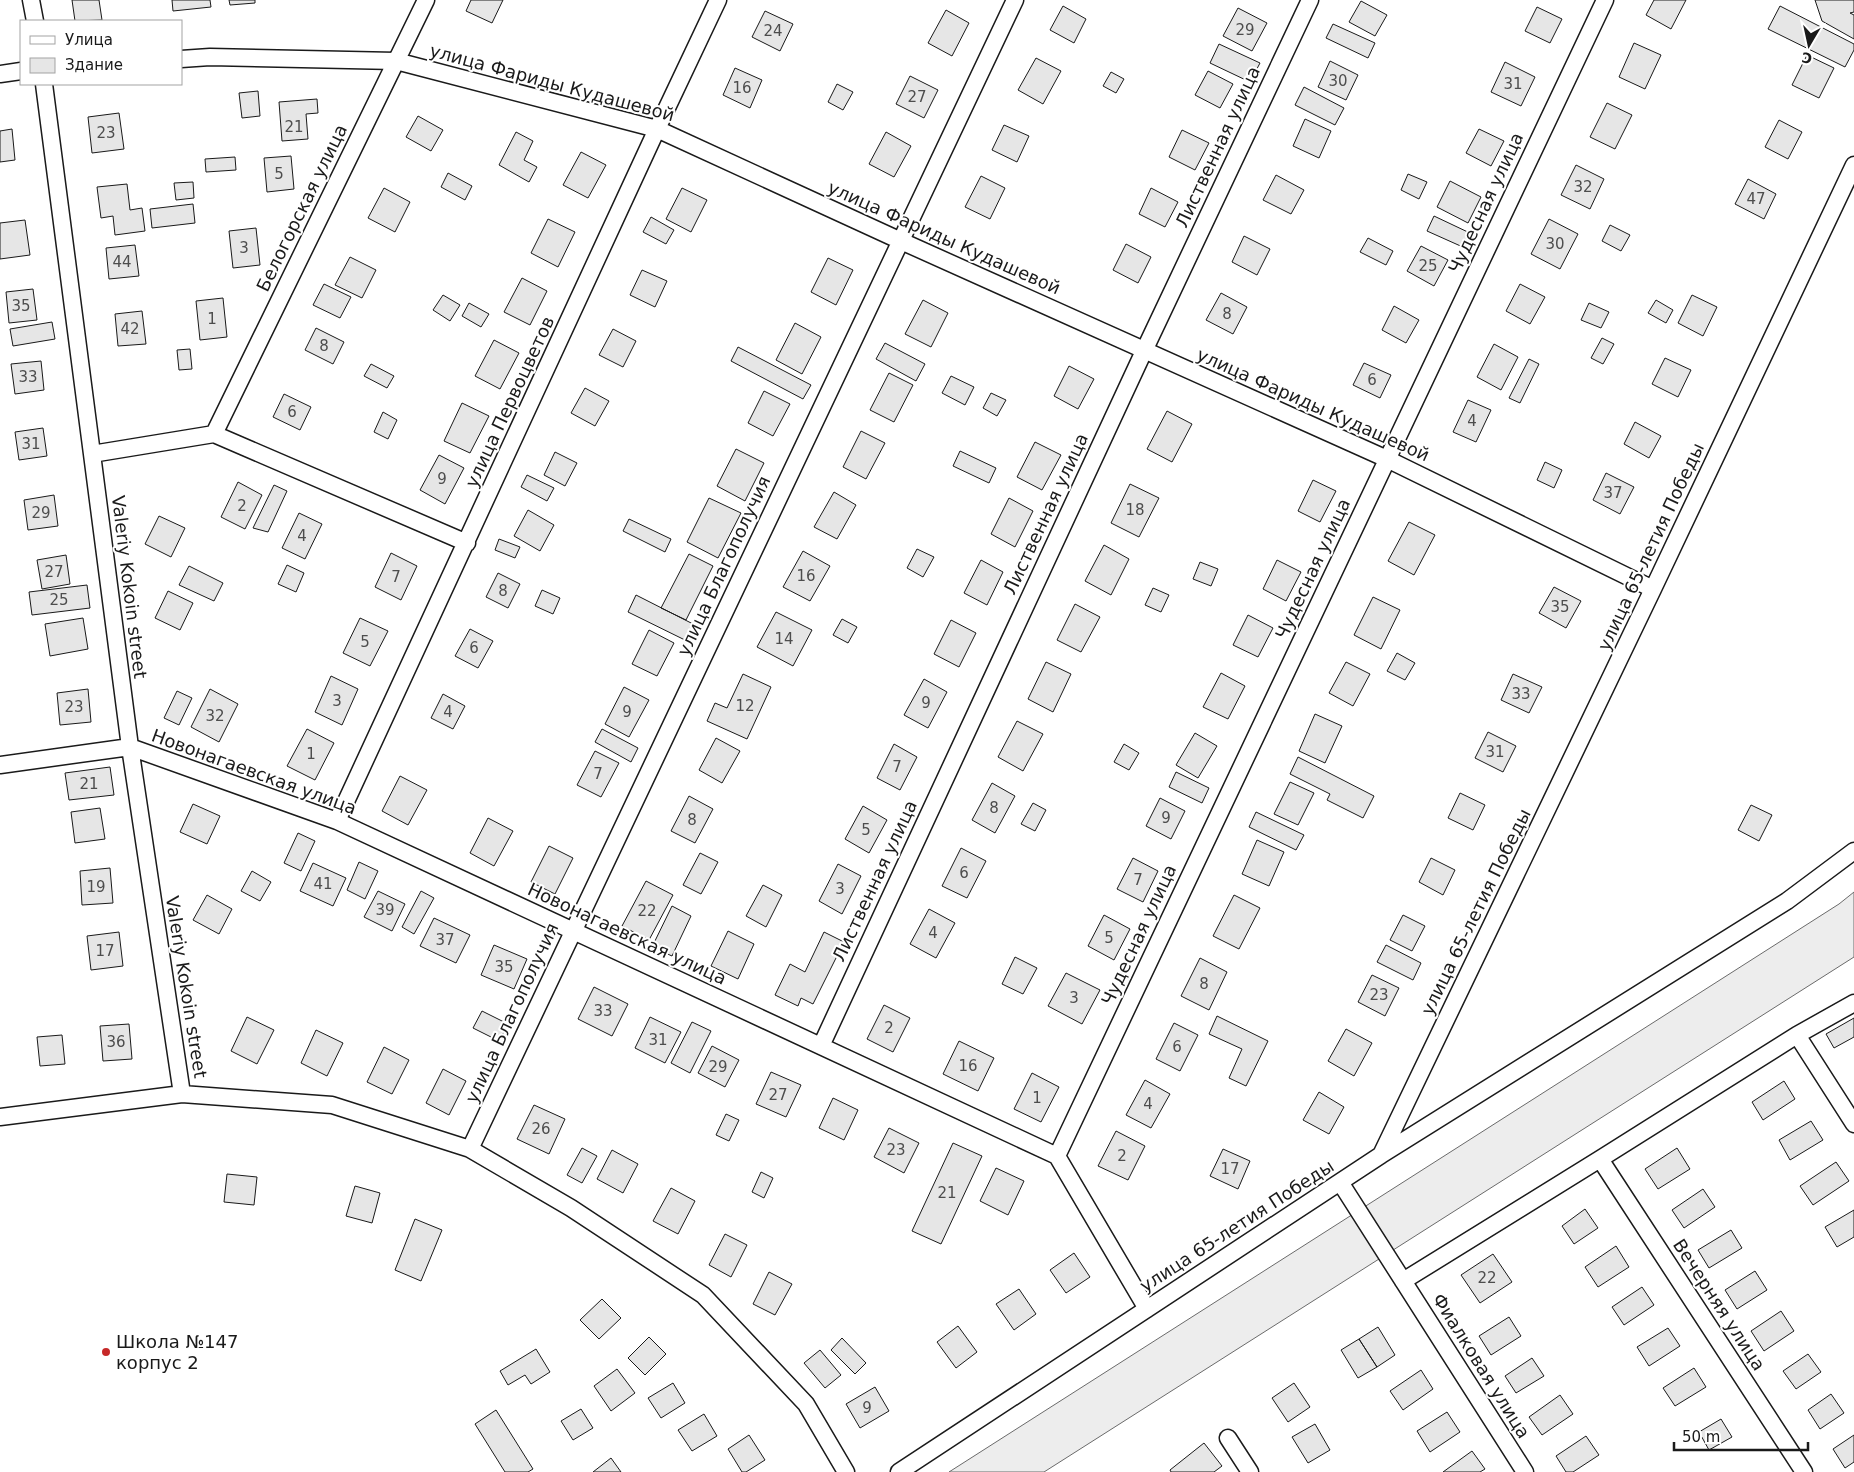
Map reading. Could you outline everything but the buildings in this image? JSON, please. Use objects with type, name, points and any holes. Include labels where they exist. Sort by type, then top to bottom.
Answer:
[{"type":"street","points":[[31,0],[34,20]]},
{"type":"street","name":"Белогорская улица","points":[[214,434],[426,0]]},
{"type":"street","name":"улица Первоцветов","points":[[338,821],[718,0]]},
{"type":"street","name":"улица Благополучия","points":[[470,1149],[1015,0]]},
{"type":"street","name":"Лиственная улица","points":[[821,1046],[1144,351],[1310,0]]},
{"type":"street","name":"Чудесная улица","points":[[1057,1156],[1605,0]]},
{"type":"street","name":"улица Фариды Кудашевой","points":[[182,59],[210,57],[396,61],[657,129],[900,241],[1387,459],[1653,589]]},
{"type":"street","points":[[0,74],[20,71]]},
{"type":"street","name":"Valeriy Kokoin street","points":[[44,85],[130,747],[182,1094]]},
{"type":"street","name":"улица 65-летия Победы","points":[[899,1472],[1381,1155],[1854,165]]},
{"type":"street","points":[[92,454],[214,434],[467,543]]},
{"type":"street","name":"Новонагаевская улица","points":[[0,765],[130,747],[338,821],[1057,1156]]},
{"type":"street","points":[[1381,1155],[1787,901],[1854,851]]},
{"type":"street","points":[[1403,1281],[1797,1035],[1854,1003]]},
{"type":"street","points":[[1797,1035],[1854,1124]]},
{"type":"street","points":[[0,1117],[182,1094],[332,1105],[470,1149],[571,1208],[704,1295],[806,1404],[846,1472]]},
{"type":"street","points":[[1057,1156],[1147,1309]]},
{"type":"street","name":"Вечерняя улица","points":[[1600,1159],[1804,1472]]},
{"type":"street","name":"Фиалковая улица","points":[[1340,1182],[1525,1472]]},
{"type":"street","points":[[1228,1438],[1250,1472]]},
{"type":"shaded area","points":[[1854,892],[1854,957],[1044,1472],[949,1472],[1839,904]]},
{"type":"place","name":"Школа №147 корпус 2","points":[[106,1352]]}]
